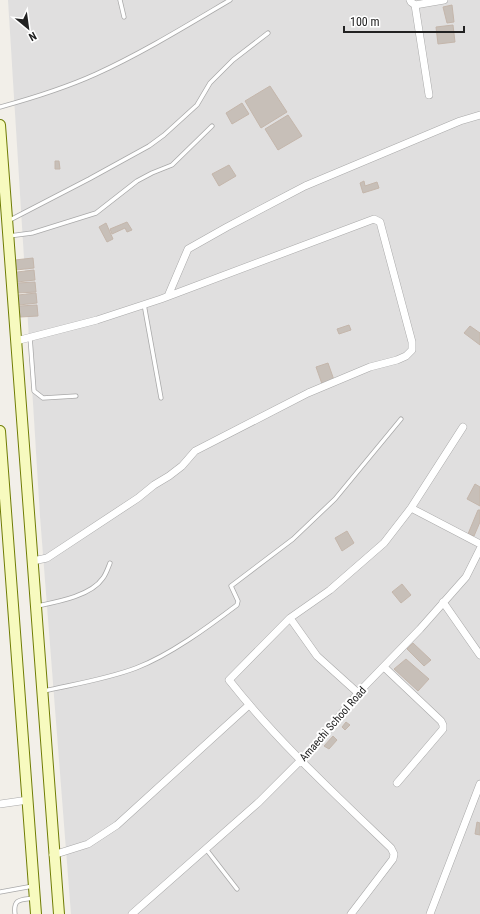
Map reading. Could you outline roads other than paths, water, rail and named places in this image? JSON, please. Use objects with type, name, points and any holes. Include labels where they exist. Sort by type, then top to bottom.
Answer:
[{"type":"main road","points":[[0,124],[59,914]]},
{"type":"main road","points":[[0,431],[36,914]]},
{"type":"street","points":[[429,95],[412,3],[444,0]]},
{"type":"street","points":[[168,296],[188,249],[305,186],[452,124],[480,115]]},
{"type":"street","points":[[16,341],[97,320],[168,296],[374,219],[380,222],[412,342],[412,350],[406,356],[370,368],[308,393],[195,451],[182,466],[138,498],[47,558],[32,561]]},
{"type":"street","points":[[351,914],[393,859],[394,854],[390,848],[301,760],[249,705],[229,680],[290,618],[330,590],[384,542],[411,508],[463,427]]},
{"type":"street","points":[[411,508],[480,544]]},
{"type":"street","name":"Amaechi School Road","points":[[132,914],[205,848],[259,802],[318,744],[358,693],[384,667],[466,577],[480,549]]},
{"type":"street","points":[[443,602],[480,655]]},
{"type":"street","points":[[290,618],[317,656],[358,693]]},
{"type":"street","points":[[384,667],[441,721],[443,725],[443,729],[397,784]]},
{"type":"street","points":[[54,855],[88,844],[117,825],[249,705]]},
{"type":"street","points":[[430,914],[480,784]]},
{"type":"street","points":[[0,804],[28,800]]},
{"type":"lane","points":[[120,0],[124,17]]},
{"type":"lane","points":[[0,107],[54,91],[95,74],[146,48],[230,0]]},
{"type":"lane","points":[[7,222],[149,146],[164,135],[197,104],[210,83],[233,60],[268,32]]},
{"type":"lane","points":[[8,236],[32,233],[96,213],[137,181],[152,173],[168,168],[177,162],[212,126]]},
{"type":"lane","points":[[144,304],[161,398]]},
{"type":"lane","points":[[30,337],[34,391],[43,398],[76,396]]},
{"type":"lane","points":[[42,691],[136,668],[165,655],[237,605],[238,601],[231,586],[293,539],[330,504],[401,419]]},
{"type":"lane","points":[[36,606],[62,601],[92,588],[103,578],[110,564]]},
{"type":"lane","points":[[205,848],[238,889]]},
{"type":"lane","points":[[0,892],[34,885]]},
{"type":"lane","points":[[15,914],[14,906],[19,900],[35,897]]}]
